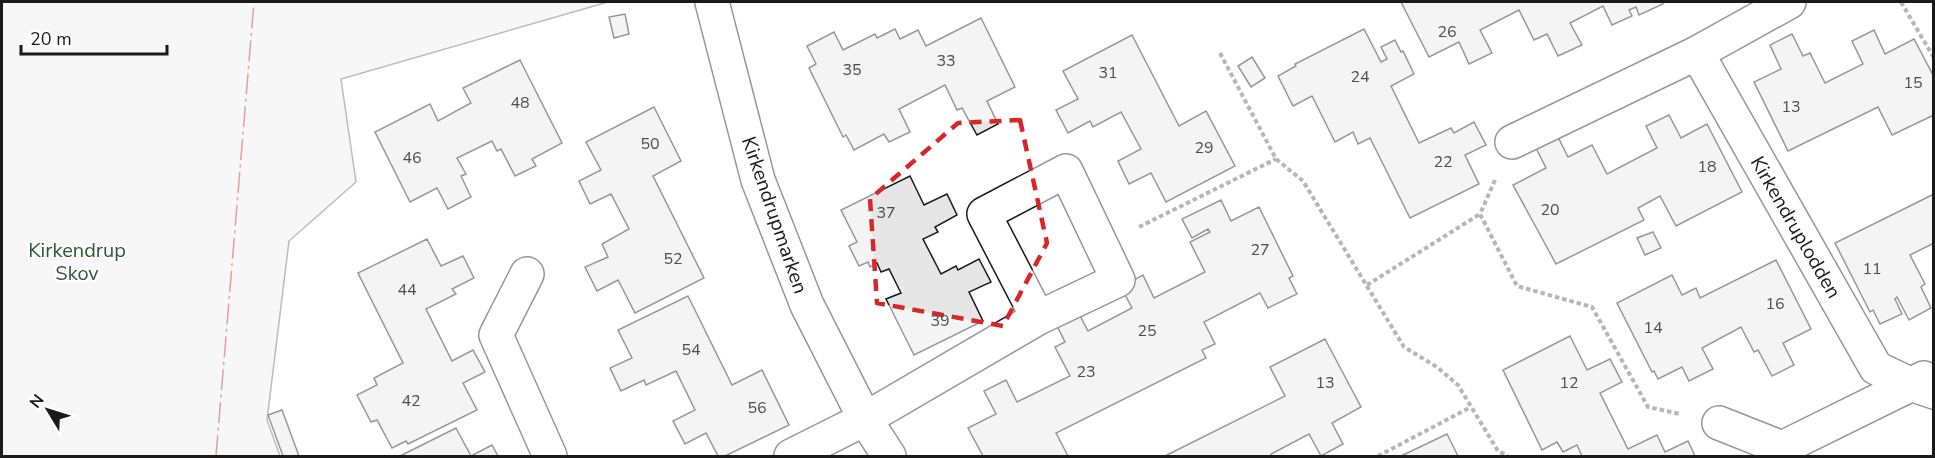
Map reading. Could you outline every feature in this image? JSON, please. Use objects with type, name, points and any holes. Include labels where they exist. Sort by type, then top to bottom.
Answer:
[{"type":"street","name":"Kirkendrupmarken","points":[[712,2],[758,180],[807,305],[866,419],[889,456]]},
{"type":"street","points":[[1512,142],[1697,53],[1789,2]]},
{"type":"street","name":"Kirkendruplodden","points":[[1697,53],[1876,368],[1926,383]]},
{"type":"street","points":[[790,456],[866,419],[1038,318],[1118,280],[1066,171],[984,214],[1038,318]]},
{"type":"street","points":[[527,274],[496,335],[550,456]]},
{"type":"street","name":"Kirkendruplodden","points":[[1719,423],[1782,448],[1926,383]]},
{"type":"path","points":[[1901,2],[1934,58]]},
{"type":"path","points":[[1220,53],[1276,159],[1303,181],[1404,347],[1437,367],[1458,385],[1498,451],[1508,456]]},
{"type":"path","points":[[1367,285],[1480,214],[1512,142]]},
{"type":"path","points":[[1101,246],[1276,159]]},
{"type":"path","points":[[1480,214],[1517,286],[1592,307],[1648,407],[1719,423]]},
{"type":"path","points":[[1378,456],[1471,407]]},
{"type":"highlighted area","points":[[1020,120],[1047,243],[1003,326],[877,303],[870,199],[958,123]]},
{"type":"green space","name":"Kirkendrup Skov","points":[[2,2],[608,2],[341,79],[356,182],[289,241],[267,420],[280,456],[2,456]]},
{"type":"building","points":[[1401,2],[1662,2],[1663,4],[1639,15],[1636,7],[1629,10],[1632,16],[1612,25],[1603,6],[1570,23],[1582,45],[1558,56],[1547,34],[1534,40],[1519,10],[1480,30],[1492,53],[1469,64],[1459,42],[1429,57]]},
{"type":"building","points":[[625,14],[629,34],[614,38],[609,17]]},
{"type":"building","points":[[981,18],[1015,87],[987,101],[998,124],[977,135],[962,108],[957,110],[945,85],[899,109],[910,132],[889,142],[884,134],[854,150],[846,135],[843,137],[809,68],[816,64],[807,46],[834,32],[843,50],[875,34],[877,38],[895,29],[900,39],[918,30],[926,46]]},
{"type":"building","points":[[1364,29],[1381,62],[1387,59],[1381,47],[1395,40],[1401,52],[1403,51],[1414,74],[1391,86],[1419,143],[1451,128],[1454,133],[1474,122],[1486,145],[1465,155],[1479,184],[1410,218],[1370,138],[1358,144],[1353,132],[1335,142],[1312,96],[1293,106],[1278,76],[1296,66],[1295,64]]},
{"type":"building","points":[[1874,30],[1885,54],[1914,39],[1934,77],[1934,115],[1892,135],[1878,107],[1788,151],[1754,82],[1781,69],[1770,45],[1792,34],[1803,56],[1810,53],[1825,83],[1863,64],[1852,41]]},
{"type":"building","points":[[1132,35],[1179,126],[1206,111],[1235,166],[1166,202],[1151,173],[1129,184],[1118,161],[1141,149],[1121,112],[1093,127],[1090,121],[1068,133],[1056,110],[1078,99],[1063,71]]},
{"type":"building","points":[[1252,57],[1265,78],[1251,87],[1238,66]]},
{"type":"building","points":[[520,60],[562,143],[532,159],[536,166],[515,176],[501,149],[497,151],[492,141],[457,158],[466,174],[461,176],[471,197],[448,209],[437,188],[410,202],[375,132],[430,104],[438,121],[471,103],[463,88]]},
{"type":"building","points":[[654,107],[681,161],[653,176],[704,278],[635,313],[618,280],[597,291],[585,267],[608,257],[602,244],[629,229],[611,194],[590,204],[579,181],[601,170],[586,142]]},
{"type":"building","points":[[1669,115],[1681,138],[1707,124],[1742,192],[1676,226],[1660,196],[1638,208],[1644,220],[1556,264],[1513,185],[1546,168],[1534,144],[1556,133],[1568,157],[1592,145],[1607,174],[1657,148],[1646,126]]},
{"type":"building","points":[[910,176],[924,205],[947,194],[957,215],[935,227],[938,232],[923,239],[941,274],[956,266],[958,270],[979,259],[991,282],[969,292],[983,321],[914,355],[886,299],[901,293],[889,269],[881,272],[877,263],[870,267],[868,262],[859,266],[849,246],[857,242],[841,210]]},
{"type":"building","points":[[1934,194],[1934,243],[1910,255],[1925,284],[1921,287],[1931,308],[1909,320],[1897,297],[1895,299],[1902,314],[1880,324],[1873,310],[1870,312],[1835,243]]},
{"type":"building","points":[[1221,200],[1231,221],[1259,207],[1293,276],[1289,278],[1297,294],[1268,308],[1260,293],[1204,322],[1215,344],[1202,350],[1206,358],[1056,433],[1068,456],[983,456],[968,428],[996,414],[984,391],[1006,380],[1017,402],[1070,376],[1055,347],[1065,342],[1054,320],[1076,308],[1088,331],[1132,308],[1121,287],[1143,275],[1154,298],[1205,272],[1190,242],[1210,232],[1208,229],[1192,238],[1182,219]]},
{"type":"building","points":[[1653,232],[1661,248],[1645,255],[1637,238]]},
{"type":"building","points":[[427,239],[441,266],[463,256],[474,278],[452,289],[456,294],[426,309],[452,361],[473,350],[485,372],[463,383],[477,410],[408,444],[406,441],[392,448],[377,420],[371,422],[357,395],[377,385],[374,378],[403,363],[358,273]]},
{"type":"building","points":[[1776,260],[1811,329],[1783,343],[1794,365],[1772,376],[1758,350],[1754,352],[1741,327],[1702,348],[1713,369],[1689,381],[1682,367],[1658,379],[1654,371],[1652,372],[1617,303],[1672,275],[1682,295],[1696,288],[1700,298]]},
{"type":"building","points":[[688,296],[732,385],[762,370],[789,425],[725,456],[718,456],[706,433],[685,444],[673,421],[695,410],[676,371],[646,385],[644,380],[621,391],[610,368],[632,358],[618,330]]},
{"type":"building","points":[[1570,336],[1587,370],[1610,359],[1622,382],[1600,393],[1628,449],[1657,435],[1665,452],[1688,441],[1695,456],[1582,456],[1577,445],[1563,452],[1557,442],[1542,450],[1503,370]]},
{"type":"building","points":[[1325,339],[1361,407],[1332,423],[1343,444],[1321,456],[1309,434],[1271,454],[1272,456],[1165,456],[1285,396],[1270,367]]},
{"type":"building","points":[[282,410],[299,456],[283,456],[268,415]]},
{"type":"building","points":[[456,428],[471,456],[400,456]]},
{"type":"building","points":[[1447,434],[1458,456],[1401,456]]},
{"type":"building","points":[[492,445],[498,456],[471,456]]},
{"type":"power","points":[[216,456],[254,2]]}]
